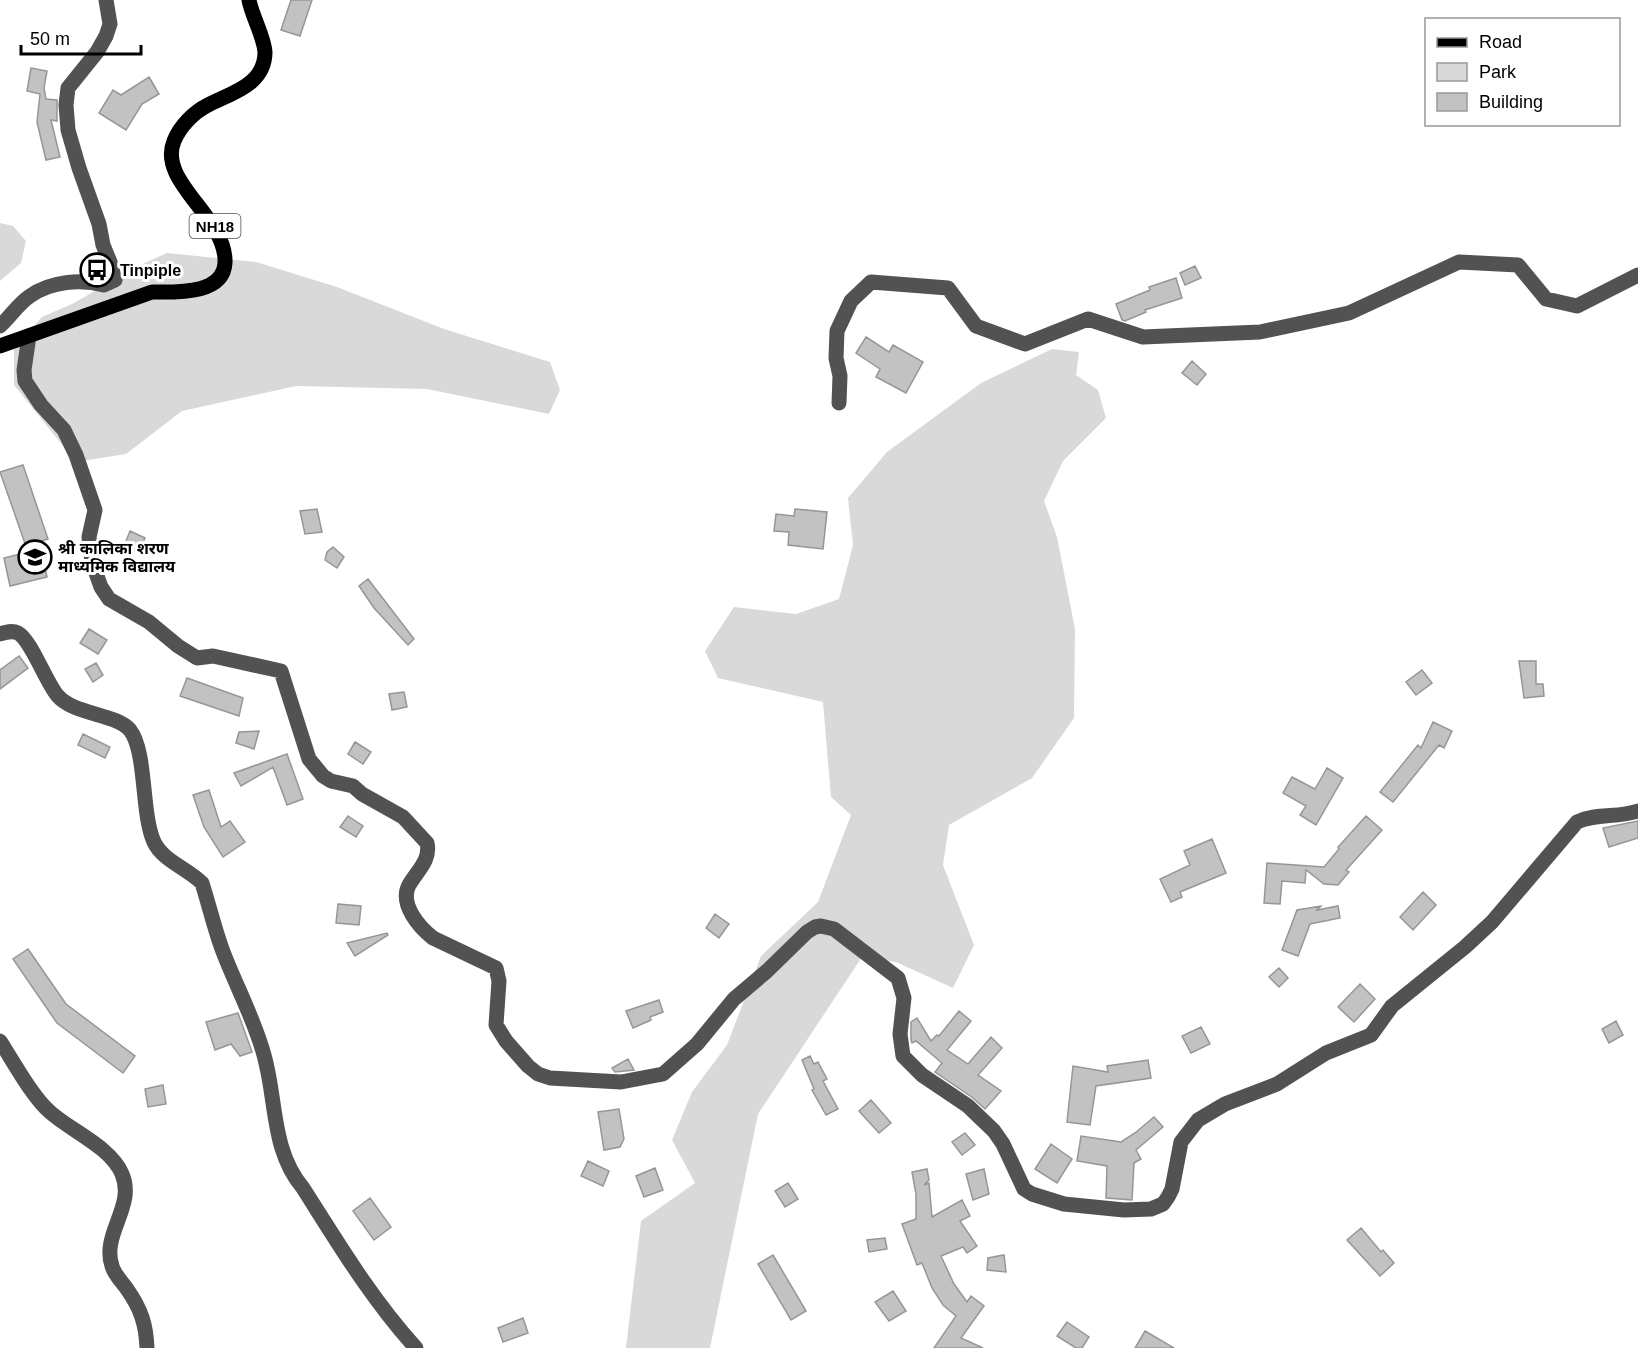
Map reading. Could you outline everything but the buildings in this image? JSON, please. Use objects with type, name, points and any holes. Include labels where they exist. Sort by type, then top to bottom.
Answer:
[{"type":"main road","name":"NH18","points":[[0,346],[152,292],[175,292],[200,288],[214,282],[223,274],[225,256],[221,238],[214,225],[180,182],[172,161],[172,148],[177,135],[193,116],[210,104],[243,90],[256,77],[262,66],[264,47],[249,0]]},
{"type":"street","points":[[0,326],[30,296],[50,285],[90,282],[104,285],[115,280],[71,139],[66,105],[68,88],[97,52],[106,36],[110,24],[106,0]]},
{"type":"street","points":[[839,403],[837,331],[851,301],[872,282],[948,288],[976,326],[1025,344],[1088,318],[1143,337],[1260,332],[1349,313],[1459,262],[1518,265],[1546,299],[1577,306],[1638,275]]},
{"type":"street","points":[[28,336],[24,370],[26,381],[37,399],[69,437],[76,455],[95,510],[89,537],[92,562],[101,587],[109,599],[149,622],[197,658],[213,656],[222,660],[281,671],[309,759],[317,769],[331,781],[353,786],[390,808],[414,827],[427,843],[427,857],[407,892],[413,916],[424,931],[433,938],[496,968],[499,981],[496,1025],[506,1041],[528,1066],[543,1076],[621,1082],[663,1074],[697,1044],[734,999],[807,932],[815,927],[828,927],[842,934],[897,978],[904,998],[900,1034],[903,1056],[922,1075],[968,1106],[994,1131],[1003,1144],[1024,1188],[1050,1201],[1064,1204],[1124,1210],[1156,1208],[1163,1204],[1172,1189],[1182,1142],[1187,1132],[1198,1120],[1225,1104],[1277,1084],[1326,1053],[1371,1035],[1392,1006],[1492,922],[1577,822],[1598,816],[1622,815],[1638,810]]},
{"type":"street","points":[[0,634],[10,631],[19,633],[57,696],[66,703],[123,724],[131,731],[139,756],[149,825],[154,842],[165,857],[202,884],[222,949],[264,1054],[272,1091],[279,1145],[292,1176],[303,1188],[372,1293],[416,1348]]},
{"type":"street","points":[[0,1041],[48,1111],[113,1158],[122,1174],[126,1188],[125,1203],[109,1250],[112,1267],[136,1302],[146,1326],[147,1348]]},
{"type":"green space","points":[[0,223],[13,226],[26,241],[21,263],[0,281]]},
{"type":"green space","points":[[167,253],[256,262],[337,287],[444,329],[550,362],[560,390],[549,414],[427,389],[296,386],[182,411],[126,454],[76,462],[14,385],[14,349],[42,317],[74,303],[136,267]]},
{"type":"green space","points":[[1052,349],[1079,352],[1076,375],[1098,390],[1106,418],[1063,461],[1044,501],[1057,537],[1075,629],[1074,718],[1032,778],[949,825],[943,865],[974,945],[953,988],[898,963],[864,954],[758,1114],[710,1348],[626,1348],[641,1221],[695,1183],[672,1140],[692,1092],[727,1045],[761,956],[818,902],[851,815],[831,797],[823,702],[718,678],[705,651],[734,607],[796,614],[839,599],[853,545],[848,498],[887,452],[981,383]]},
{"type":"place","name":"Tinpiple","points":[[97,270]]},
{"type":"place","name":"श्री कालिका शरण माध्यमिक विद्यालय","points":[[35,557]]}]
